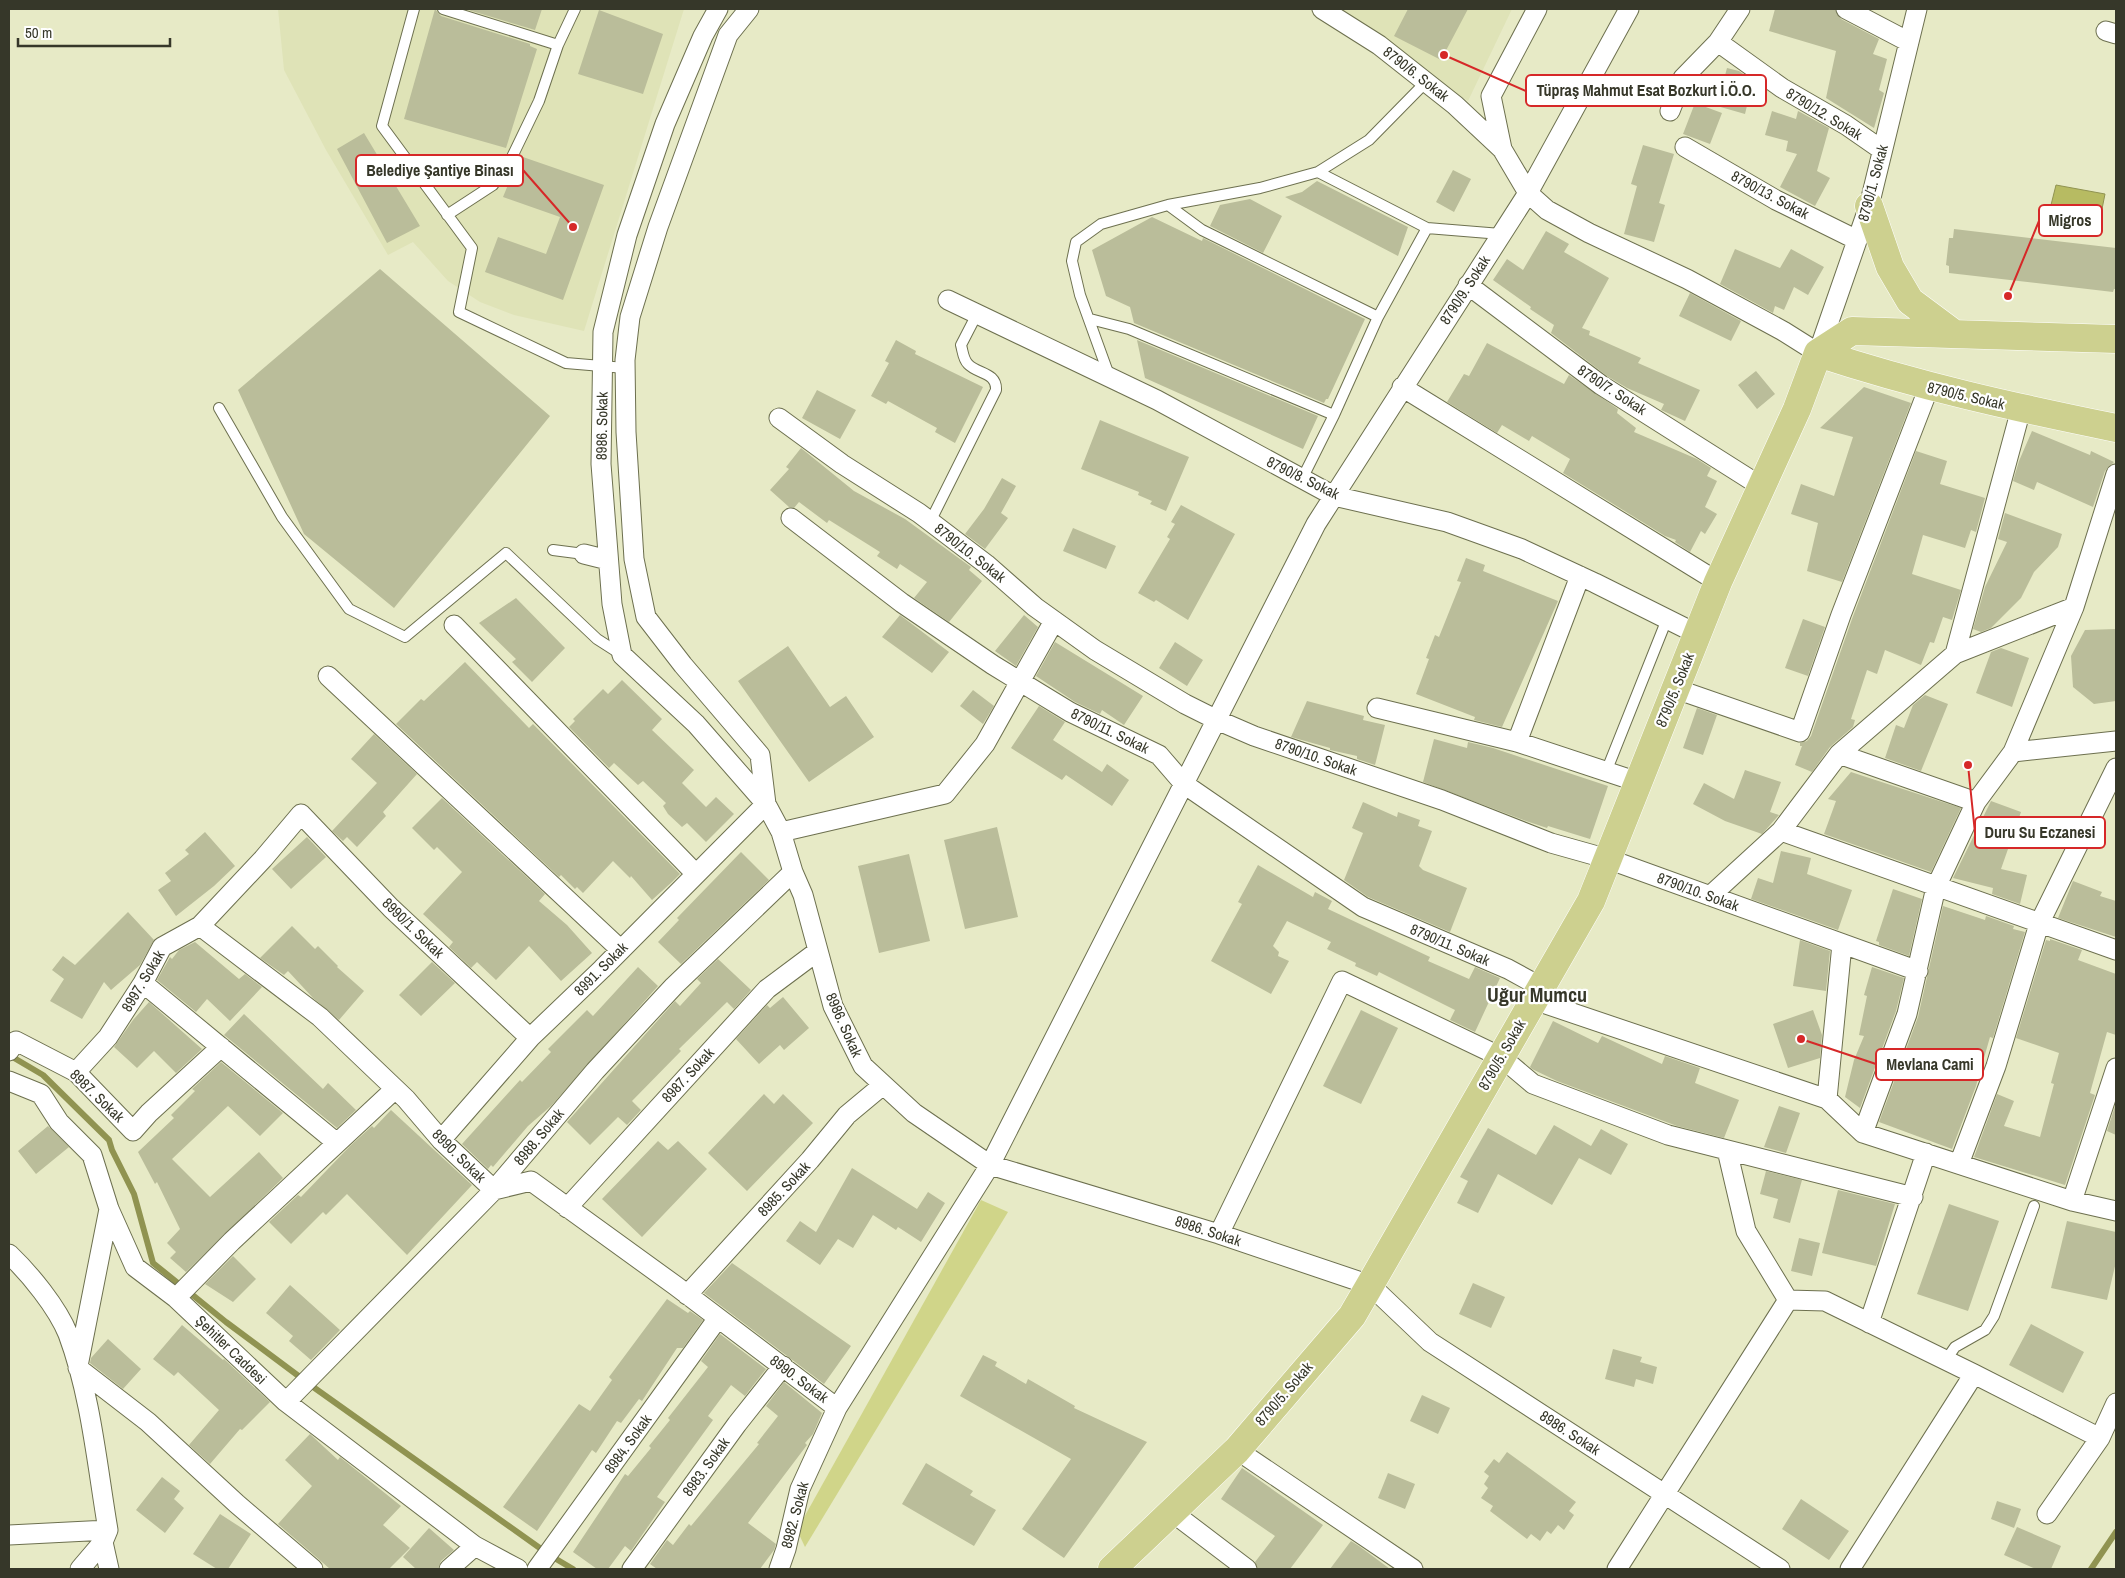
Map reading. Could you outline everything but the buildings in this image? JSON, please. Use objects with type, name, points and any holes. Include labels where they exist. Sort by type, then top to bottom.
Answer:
[{"type":"main road","points":[[1870,206],[1890,267],[1910,301],[1953,333]]},
{"type":"main road","points":[[1818,353],[1852,331],[2116,339]]},
{"type":"main road","name":"8790/5. Sokak","points":[[1112,1569],[1237,1450],[1352,1316],[1370,1286],[1591,901],[1718,582],[1797,409],[1818,353],[1929,387],[2021,409],[2116,428]]},
{"type":"street","name":"8986. Sokak","points":[[718,9],[703,36],[665,124],[627,234],[603,332],[601,464],[612,604],[622,655],[696,724],[766,804],[780,832],[793,872],[803,895],[833,1006],[863,1066],[914,1113],[990,1165],[1219,1234],[1370,1286],[1430,1342],[1780,1569]]},
{"type":"street","name":"8986. Sokak","points":[[746,9],[728,35],[658,227],[630,317],[625,368],[634,559],[646,616],[682,664],[760,755],[766,804]]},
{"type":"street","name":"8790/6. Sokak","points":[[1322,9],[1379,45],[1455,105],[1502,149],[1528,193]]},
{"type":"street","name":"8790/6. Sokak","points":[[1502,149],[1491,96],[1537,9]]},
{"type":"street","name":"8790/9. Sokak","points":[[1184,784],[1316,524],[1528,193],[1629,9]]},
{"type":"street","points":[[1670,111],[1683,78],[1718,42],[1740,9]]},
{"type":"street","points":[[1846,9],[1909,42]]},
{"type":"street","name":"8790/1. Sokak","points":[[1818,353],[1870,206],[1916,9]]},
{"type":"street","name":"8790/12. Sokak","points":[[1718,42],[1782,88],[1846,125],[1882,150]]},
{"type":"street","name":"8790/13. Sokak","points":[[1685,147],[1776,200],[1857,240]]},
{"type":"street","points":[[1528,193],[1555,214],[1687,279],[1783,331],[1818,353]]},
{"type":"street","name":"8790/7. Sokak","points":[[1468,285],[1601,384],[1762,487]]},
{"type":"street","name":"8790/8. Sokak","points":[[948,300],[1110,378],[1334,496],[1447,522],[1522,550],[1580,576],[1697,634]]},
{"type":"street","points":[[1402,387],[1718,582]]},
{"type":"street","points":[[1676,689],[1800,732],[1841,615],[1929,387]]},
{"type":"street","points":[[1955,654],[2021,409]]},
{"type":"street","name":"8790/10. Sokak","points":[[779,418],[930,522],[986,564],[1035,607],[1095,650],[1185,704],[1217,720],[1254,736],[1442,800],[1551,843],[1608,860],[1918,971]]},
{"type":"street","points":[[1863,1133],[1907,1014],[1936,887],[1976,802],[2013,752],[2074,607],[2116,474]]},
{"type":"street","name":"8790/11. Sokak","points":[[791,518],[902,603],[1021,682],[1070,712],[1159,755],[1184,784],[1363,907],[1508,969],[1538,994],[1826,1099]]},
{"type":"street","points":[[584,554],[608,560]]},
{"type":"street","points":[[1517,742],[1580,576]]},
{"type":"street","points":[[1710,896],[1781,832],[1839,754],[1955,654],[2074,607]]},
{"type":"street","points":[[780,832],[946,794],[985,744],[1054,621]]},
{"type":"street","points":[[454,625],[696,874]]},
{"type":"street","points":[[328,676],[621,950]]},
{"type":"street","points":[[1377,708],[1517,742],[1638,782]]},
{"type":"street","points":[[2013,752],[2116,741]]},
{"type":"street","points":[[1839,754],[1976,802]]},
{"type":"street","points":[[1959,1164],[1996,1066],[2040,924],[2116,768]]},
{"type":"street","name":"8982. Sokak","points":[[779,1569],[800,1489],[837,1408],[990,1165],[1184,784]]},
{"type":"street","name":"8991. Sokak","points":[[440,1140],[530,1038],[621,950],[766,804]]},
{"type":"street","name":"8997. Sokak","points":[[76,1072],[108,1037],[143,983],[162,947],[200,926],[263,859],[301,814]]},
{"type":"street","name":"8990/1. Sokak","points":[[301,814],[391,908],[530,1038]]},
{"type":"street","points":[[1781,832],[2116,950]]},
{"type":"street","name":"8988. Sokak","points":[[286,1402],[494,1190],[595,1071],[674,986],[793,872]]},
{"type":"street","name":"8990. Sokak","points":[[200,926],[320,1018],[395,1089],[440,1140],[494,1190],[530,1181],[687,1294],[837,1408]]},
{"type":"street","points":[[1842,944],[1826,1099],[1863,1133],[2072,1201],[2116,1211]]},
{"type":"street","name":"8987. Sokak","points":[[567,1208],[768,990],[818,951]]},
{"type":"street","points":[[1219,1234],[1342,981],[1501,1057],[1533,1084],[1668,1135],[1913,1197]]},
{"type":"street","points":[[143,983],[337,1143]]},
{"type":"street","name":"8987. Sokak","points":[[12,1047],[32,1048],[76,1072],[133,1131],[149,1113],[220,1047]]},
{"type":"street","points":[[2072,1201],[2116,1068]]},
{"type":"street","name":"Şehitler Caddesi","points":[[9,1081],[41,1094],[59,1122],[92,1155],[109,1209],[135,1267],[177,1297],[286,1402],[475,1546],[518,1569]]},
{"type":"street","name":"8985. Sokak","points":[[687,1294],[810,1160],[847,1115],[883,1085]]},
{"type":"street","points":[[177,1297],[395,1089]]},
{"type":"street","points":[[1727,1150],[1746,1231],[1788,1300]]},
{"type":"street","points":[[1869,1323],[1913,1197],[1926,1153]]},
{"type":"street","points":[[78,1368],[109,1209]]},
{"type":"street","points":[[9,1254],[42,1290],[67,1333],[83,1387],[109,1569]]},
{"type":"street","points":[[1788,1300],[1825,1301],[2100,1438]]},
{"type":"street","points":[[1617,1569],[1788,1300]]},
{"type":"street","name":"8984. Sokak","points":[[539,1567],[718,1318]]},
{"type":"street","name":"8983. Sokak","points":[[632,1569],[737,1424],[783,1366]]},
{"type":"street","points":[[78,1368],[148,1422],[313,1569]]},
{"type":"street","points":[[1850,1569],[1974,1374]]},
{"type":"street","points":[[2047,1514],[2100,1438],[2116,1402]]},
{"type":"street","points":[[1237,1450],[1413,1569]]},
{"type":"street","points":[[1172,1512],[1247,1569]]},
{"type":"street","points":[[9,1535],[105,1536]]},
{"type":"street","points":[[80,1569],[105,1536]]},
{"type":"street","points":[[449,1569],[475,1546]]},
{"type":"lane","points":[[414,9],[382,126],[472,248],[459,312],[566,363],[625,368]]},
{"type":"lane","points":[[443,9],[558,45]]},
{"type":"lane","points":[[447,215],[493,185],[511,159],[539,101],[558,45],[574,9]]},
{"type":"lane","points":[[1110,378],[1080,295],[1072,261],[1076,242],[1101,224],[1168,205],[1260,188],[1318,172],[1369,140],[1426,82]]},
{"type":"lane","points":[[1318,172],[1427,228],[1501,234]]},
{"type":"lane","points":[[1168,205],[1202,230],[1378,317]]},
{"type":"lane","points":[[1302,479],[1334,415],[1378,317],[1427,228]]},
{"type":"lane","points":[[930,522],[996,390],[996,383],[992,378],[970,366],[964,360],[961,345],[977,314]]},
{"type":"lane","points":[[1090,319],[1130,329],[1334,415]]},
{"type":"lane","points":[[219,408],[282,517],[349,610],[405,637],[506,553],[597,639],[622,655]]},
{"type":"lane","points":[[554,550],[584,554]]},
{"type":"lane","points":[[1606,772],[1667,619]]},
{"type":"lane","points":[[1946,1360],[1955,1346],[1984,1330],[1994,1316],[2034,1206]]},
{"type":"shaded area","points":[[278,9],[684,9],[584,331],[514,315],[480,302],[448,281],[413,242],[388,255],[326,150],[284,70]]},
{"type":"shaded area","points":[[1327,9],[1512,9],[1468,101]]},
{"type":"shaded area","points":[[2056,185],[2105,194],[2099,224],[2048,217]]},
{"type":"shaded area","points":[[981,1200],[1008,1212],[805,1547],[797,1530]]},
{"type":"waterway","points":[[9,1055],[43,1075],[109,1140],[134,1194],[153,1263],[226,1322],[316,1389],[551,1556],[573,1569]]},
{"type":"waterway","points":[[2091,1569],[2116,1532]]},
{"type":"place","name":"Tüpraş Mahmut Esat Bozkurt İ.Ö.O.","points":[[1444,55]]},
{"type":"place","name":"Belediye Şantiye Binası","points":[[573,227]]},
{"type":"place","name":"Migros","points":[[2008,296]]},
{"type":"place","name":"Duru Su Eczanesi","points":[[1968,765]]},
{"type":"place","name":"Mevlana Cami","points":[[1801,1039]]},
{"type":"district","name":"Uğur Mumcu","points":[[1537,995]]}]
